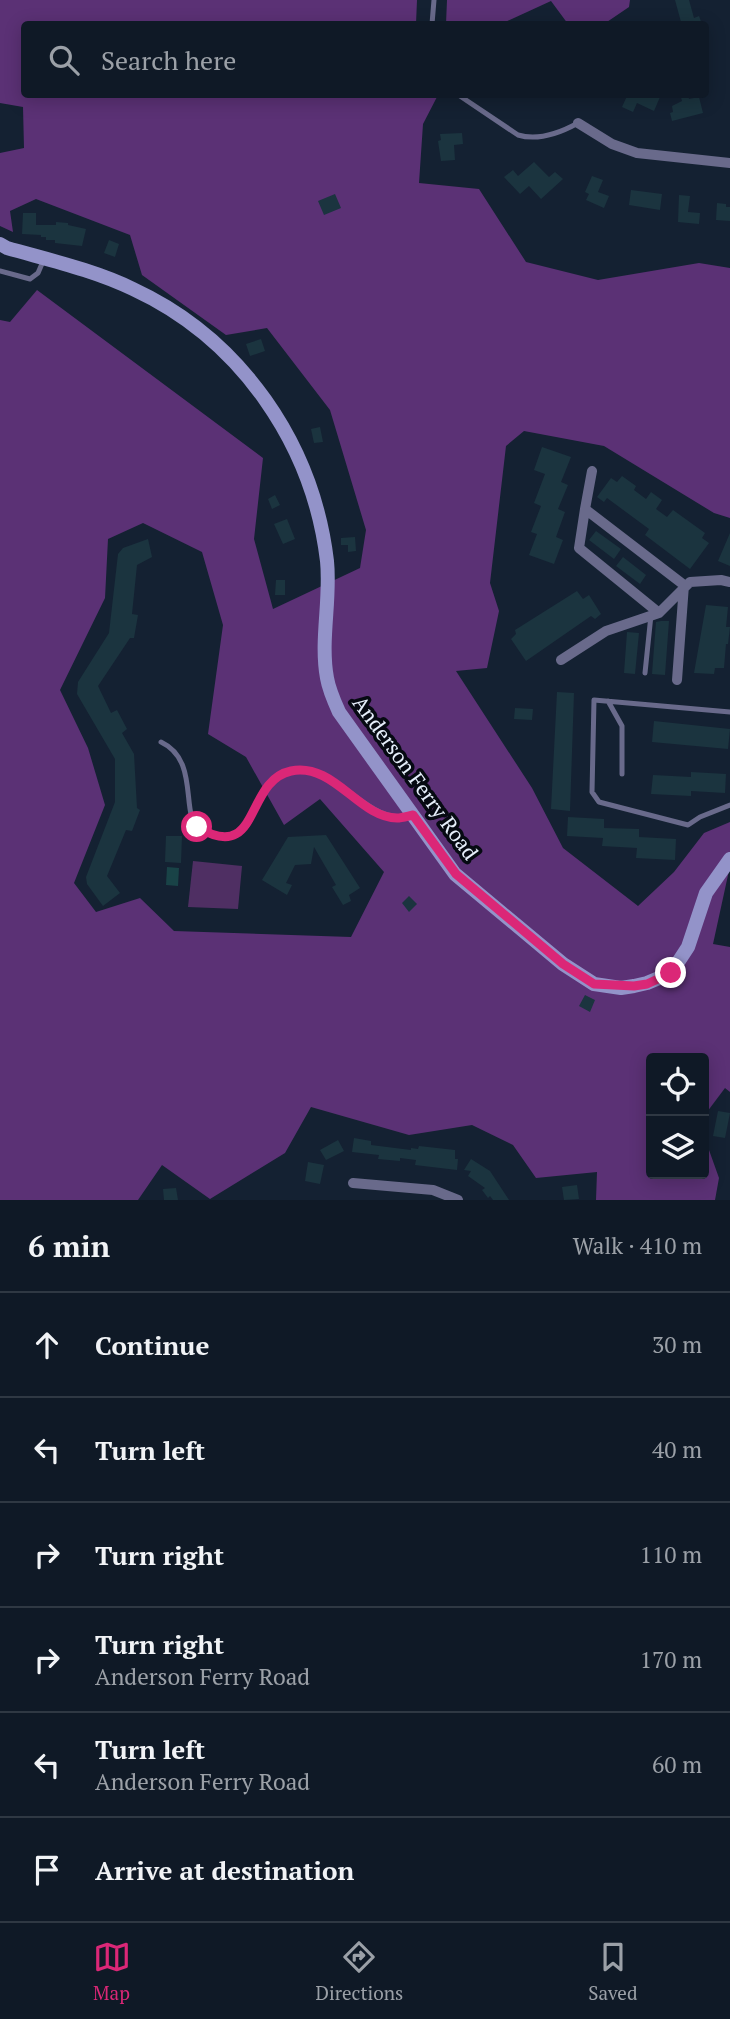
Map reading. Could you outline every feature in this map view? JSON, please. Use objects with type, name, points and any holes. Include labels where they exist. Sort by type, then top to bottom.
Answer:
[{"type":"street","points":[[578,123],[612,144],[637,153],[730,163]]},
{"type":"street","name":"Anderson Ferry Road","points":[[3,246],[123,284],[180,315],[221,348],[273,410],[299,457],[323,534],[328,573],[325,665],[330,692],[339,712],[456,874],[563,964],[594,984],[608,987],[634,986],[647,984],[671,973],[688,947],[706,893],[730,859]]},
{"type":"street","points":[[592,471],[579,548],[655,614]]},
{"type":"street","points":[[585,509],[684,585]]},
{"type":"street","points":[[561,660],[606,631],[655,614],[684,585],[697,581],[730,582]]},
{"type":"street","points":[[677,680],[684,585]]},
{"type":"street","points":[[353,1182],[433,1190],[458,1200]]},
{"type":"lane","points":[[432,21],[433,0]]},
{"type":"lane","points":[[463,98],[518,135],[528,138],[565,130],[578,123]]},
{"type":"lane","points":[[0,271],[30,279],[38,273],[44,259]]},
{"type":"lane","points":[[645,673],[655,614]]},
{"type":"lane","points":[[730,712],[594,700],[592,792],[599,802],[688,825],[730,805]]},
{"type":"lane","points":[[607,701],[622,726],[622,774]]},
{"type":"lane","points":[[161,742],[172,747],[179,755],[191,804],[192,820],[206,833],[220,837],[242,832],[250,821],[261,793],[272,782],[291,771],[313,772],[326,777],[377,813],[398,818],[413,815]]},
{"type":"shaded area","points":[[0,0],[417,0],[416,21],[21,21],[21,98],[436,98],[423,124],[419,183],[479,189],[526,262],[598,280],[699,263],[730,268],[730,518],[714,513],[604,446],[524,431],[506,446],[490,583],[499,611],[487,668],[456,671],[532,788],[563,848],[638,906],[674,872],[704,833],[730,822],[730,866],[713,944],[730,947],[730,1092],[725,1088],[709,1109],[709,1053],[646,1053],[646,1179],[709,1179],[709,1150],[719,1178],[715,1200],[596,1200],[597,1172],[536,1178],[513,1145],[472,1125],[409,1135],[311,1107],[285,1153],[210,1199],[162,1165],[138,1200],[0,1200],[0,320],[10,322],[37,290],[263,458],[254,539],[273,609],[360,568],[366,530],[330,410],[267,328],[226,335],[142,275],[130,235],[36,199],[10,211],[13,232],[0,226],[0,153],[24,148],[23,107],[0,103]],"holes":[[[143,523],[202,552],[223,625],[208,734],[246,757],[284,825],[320,799],[384,872],[351,937],[174,931],[140,898],[96,912],[74,883],[105,805],[88,748],[60,690],[105,598],[108,539]]]},
{"type":"shaded area","points":[[447,0],[630,0],[629,7],[608,21],[566,21],[551,1],[508,21],[446,21]]},
{"type":"shaded area","points":[[193,861],[242,866],[238,909],[188,907]]},
{"type":"shaded area","points":[[167,867],[179,868],[178,886],[166,885]]},
{"type":"building","points":[[675,0],[689,0],[694,18],[699,16],[701,21],[681,21]]},
{"type":"building","points":[[626,98],[660,98],[654,111],[637,103],[633,112],[622,107]]},
{"type":"building","points":[[681,98],[699,98],[703,113],[672,121],[672,106],[682,101]]},
{"type":"building","points":[[462,133],[463,144],[454,145],[455,160],[441,161],[438,141],[441,140],[440,134]]},
{"type":"building","points":[[534,162],[549,177],[555,172],[563,179],[541,199],[529,186],[520,194],[504,177],[513,170],[518,176]]},
{"type":"building","points":[[592,176],[603,180],[598,192],[609,196],[604,208],[586,200],[589,194],[585,192]]},
{"type":"building","points":[[631,190],[662,194],[660,210],[629,205]]},
{"type":"building","points":[[335,194],[341,208],[324,215],[318,201]]},
{"type":"building","points":[[679,195],[690,196],[688,212],[700,213],[699,224],[678,222]]},
{"type":"building","points":[[717,203],[730,207],[730,221],[716,220]]},
{"type":"building","points":[[23,213],[36,213],[36,225],[56,225],[56,222],[86,229],[82,246],[55,243],[55,240],[46,240],[46,237],[41,235],[22,234]]},
{"type":"building","points":[[109,240],[119,244],[115,257],[104,253]]},
{"type":"building","points":[[261,339],[265,351],[250,356],[246,344]]},
{"type":"building","points":[[320,427],[323,442],[314,443],[311,429]]},
{"type":"building","points":[[542,447],[571,457],[561,482],[568,485],[558,509],[565,512],[556,537],[563,540],[554,564],[529,555],[537,534],[531,532],[541,506],[534,503],[545,474],[534,470]]},
{"type":"building","points":[[622,476],[636,486],[634,490],[646,499],[651,492],[662,500],[656,509],[667,517],[673,510],[705,533],[702,538],[709,543],[690,569],[645,535],[649,529],[607,498],[604,502],[597,497],[611,478],[617,482]]},
{"type":"building","points":[[275,495],[280,505],[272,509],[268,499]]},
{"type":"building","points":[[287,519],[295,539],[283,544],[274,524]]},
{"type":"building","points":[[596,531],[621,549],[614,559],[589,540]]},
{"type":"building","points":[[730,533],[730,566],[718,561]]},
{"type":"building","points":[[355,537],[356,551],[348,552],[348,545],[341,545],[341,538]]},
{"type":"building","points":[[148,539],[152,557],[137,565],[132,614],[138,615],[134,638],[130,638],[98,686],[111,713],[117,710],[127,729],[122,733],[134,754],[137,808],[140,810],[132,831],[126,830],[107,876],[120,893],[103,906],[87,884],[86,877],[115,802],[115,759],[77,694],[78,682],[109,633],[118,554],[123,548]]},
{"type":"building","points":[[623,557],[646,575],[640,584],[616,566]]},
{"type":"building","points":[[276,580],[285,580],[285,595],[275,595]]},
{"type":"building","points":[[577,591],[583,599],[589,595],[601,614],[595,619],[591,616],[526,661],[511,639],[516,634],[515,630]]},
{"type":"building","points":[[706,605],[728,607],[726,627],[730,627],[724,668],[715,668],[714,674],[694,673]]},
{"type":"building","points":[[669,621],[665,675],[652,674],[656,622]]},
{"type":"building","points":[[627,632],[639,633],[635,674],[624,673]]},
{"type":"building","points":[[557,692],[574,693],[570,811],[551,809]]},
{"type":"building","points":[[515,708],[533,709],[532,720],[514,719]]},
{"type":"building","points":[[654,721],[730,729],[728,749],[652,742]]},
{"type":"building","points":[[691,772],[726,774],[725,793],[691,791],[691,796],[651,794],[653,775],[691,777]]},
{"type":"building","points":[[568,817],[604,819],[604,828],[639,829],[639,837],[676,839],[675,860],[636,858],[637,848],[602,846],[603,838],[567,836]]},
{"type":"building","points":[[326,835],[360,888],[349,895],[351,901],[343,905],[332,887],[336,885],[314,847],[311,864],[295,865],[286,883],[292,885],[287,895],[262,880],[288,837]]},
{"type":"building","points":[[166,836],[182,836],[181,863],[165,862]]},
{"type":"building","points":[[409,896],[417,904],[409,912],[402,903]]},
{"type":"building","points":[[585,995],[595,1000],[590,1012],[579,1006]]},
{"type":"building","points":[[718,1111],[730,1113],[725,1138],[713,1136]]},
{"type":"building","points":[[354,1138],[371,1141],[371,1145],[411,1150],[418,1149],[419,1146],[455,1150],[457,1170],[415,1165],[416,1160],[378,1159],[379,1155],[352,1152]]},
{"type":"building","points":[[338,1140],[344,1151],[326,1160],[320,1150]]},
{"type":"building","points":[[471,1159],[490,1171],[509,1200],[493,1200],[490,1196],[488,1198],[482,1190],[485,1188],[468,1176],[471,1171],[464,1170]]},
{"type":"building","points":[[308,1162],[324,1165],[320,1184],[305,1181]]},
{"type":"building","points":[[577,1185],[579,1199],[564,1200],[562,1187]]},
{"type":"building","points":[[176,1188],[178,1200],[164,1200],[163,1189]]},
{"type":"route","points":[[197,827],[220,837],[242,832],[250,821],[261,793],[272,782],[291,771],[313,772],[326,777],[377,813],[398,818],[413,815],[456,874],[563,964],[594,984],[621,988],[647,984],[671,973]]}]
